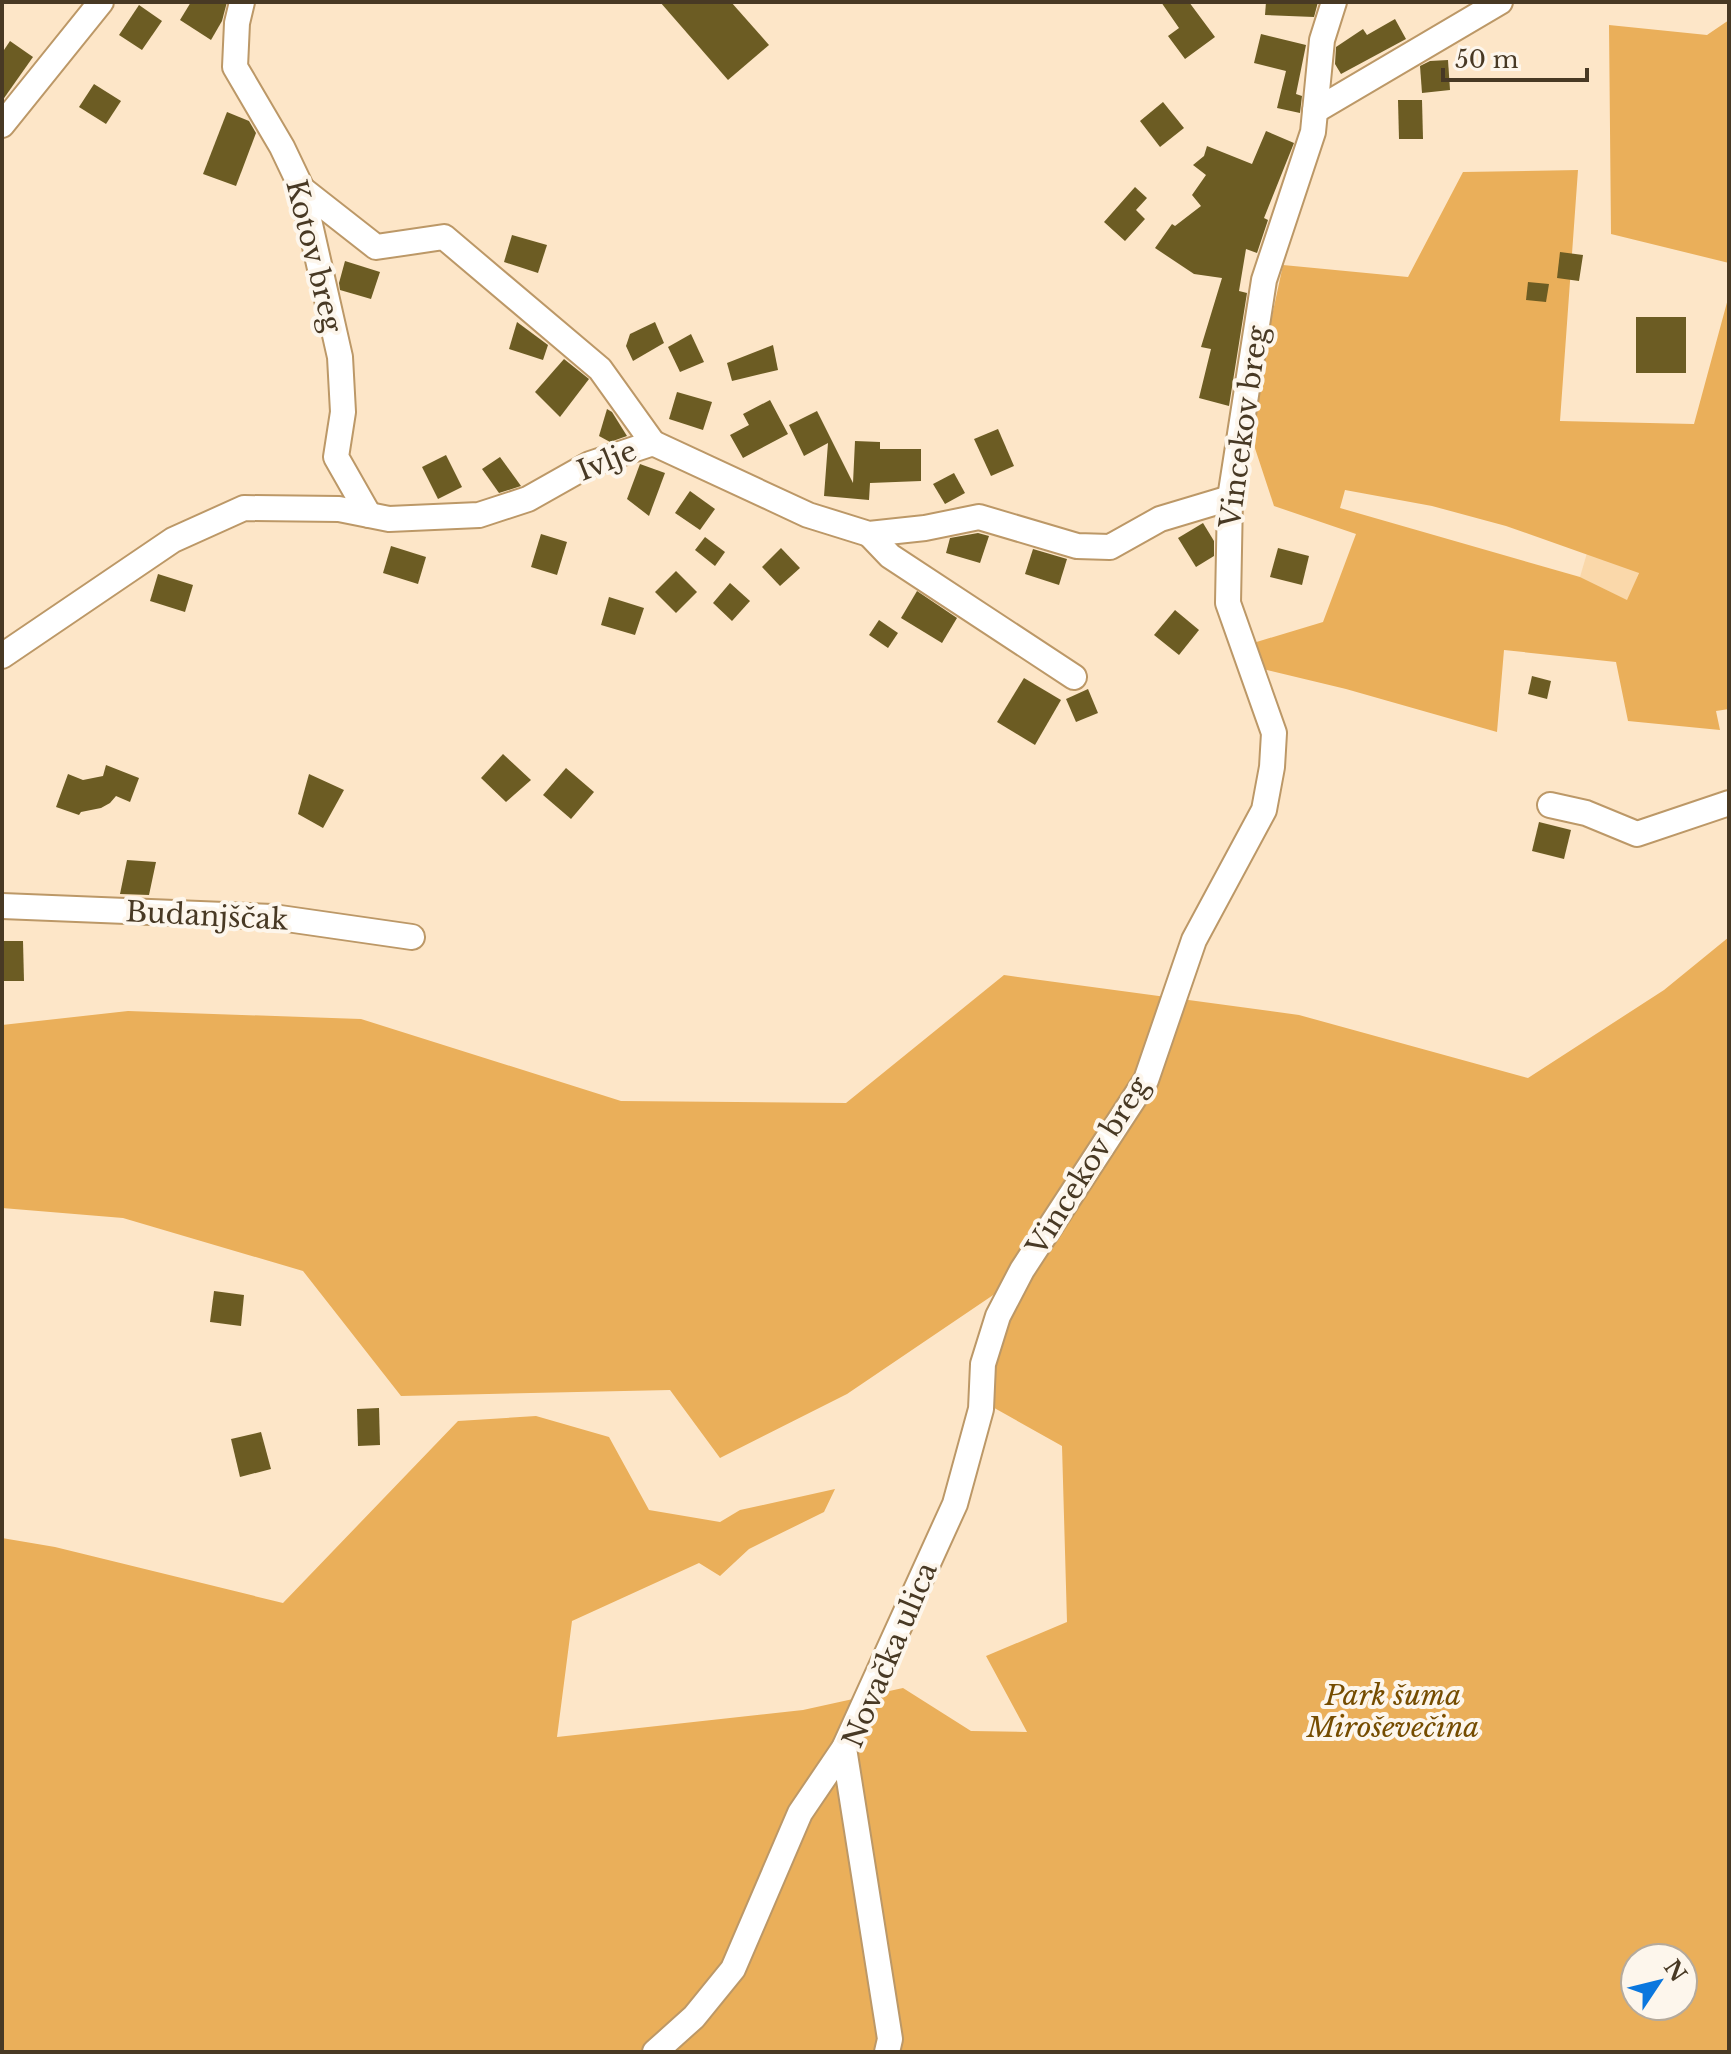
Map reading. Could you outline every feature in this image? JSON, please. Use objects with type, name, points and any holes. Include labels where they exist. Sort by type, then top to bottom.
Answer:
[{"type":"street","points":[[2,125],[101,2]]},
{"type":"street","name":"Kotov breg","points":[[242,2],[237,23],[235,67],[282,147],[302,189],[340,357],[343,412],[336,457],[369,515]]},
{"type":"street","name":"Vincekov breg","points":[[1022,1270],[1146,1080],[1194,940],[1264,810],[1274,733],[1228,603],[1230,498],[1264,280],[1313,132],[1322,40],[1334,2]]},
{"type":"street","points":[[1315,111],[1500,2]]},
{"type":"street","points":[[302,189],[376,247],[444,237],[600,369],[653,443]]},
{"type":"street","name":"Ivlje","points":[[2,656],[173,540],[244,508],[339,509],[389,519],[479,515],[528,499],[590,464],[653,443],[808,515],[869,534],[925,528],[979,517],[1077,546],[1110,547],[1160,519],[1230,498]]},
{"type":"street","points":[[869,534],[890,556],[1074,677]]},
{"type":"street","points":[[1550,805],[1586,813],[1637,834],[1729,803]]},
{"type":"street","name":"Budanjščak","points":[[2,906],[273,917],[412,937]]},
{"type":"street","name":"Novačka ulica","points":[[887,2052],[890,2039],[844,1748],[955,1504],[981,1409],[983,1364],[998,1316],[1022,1270]]},
{"type":"street","points":[[655,2052],[694,2017],[733,1969],[800,1813],[844,1748]]},
{"type":"shaded area","points":[[1587,553],[1639,572],[1628,601],[1580,577]]},
{"type":"green space","points":[[1729,20],[1729,263],[1611,234],[1609,25],[1707,35]]},
{"type":"green space","points":[[1578,170],[1560,421],[1694,424],[1729,295],[1729,709],[1716,711],[1720,730],[1628,721],[1616,662],[1504,650],[1497,732],[1259,668],[1250,644],[1323,622],[1356,534],[1274,506],[1248,427],[1283,265],[1408,277],[1463,172]],"holes":[[[1345,490],[1432,506],[1506,526],[1639,573],[1627,600],[1580,577],[1340,508]]]},
{"type":"green space","name":"Park šuma Miroševečina","points":[[1729,937],[1729,2052],[2,2052],[2,1538],[55,1547],[283,1603],[458,1421],[536,1416],[609,1437],[649,1510],[720,1522],[740,1510],[835,1489],[824,1512],[749,1549],[720,1576],[699,1563],[572,1621],[557,1737],[803,1710],[903,1688],[971,1731],[1027,1732],[986,1656],[1067,1622],[1062,1446],[989,1405],[1008,1285],[847,1394],[720,1458],[670,1390],[401,1396],[303,1271],[123,1218],[2,1208],[2,1025],[128,1011],[361,1019],[621,1101],[846,1103],[1004,975],[1299,1015],[1528,1078],[1664,990]]},
{"type":"building","points":[[191,2],[227,2],[222,21],[211,40],[180,20]]},
{"type":"building","points":[[660,2],[731,2],[769,45],[728,80]]},
{"type":"building","points":[[1161,2],[1189,2],[1215,37],[1185,59],[1168,36],[1179,28]]},
{"type":"building","points":[[1266,2],[1318,2],[1314,17],[1265,15]]},
{"type":"building","points":[[139,5],[162,21],[142,50],[119,35]]},
{"type":"building","points":[[1395,19],[1406,39],[1341,74],[1335,64],[1336,47],[1363,29],[1367,35]]},
{"type":"building","points":[[1261,34],[1306,45],[1296,94],[1302,96],[1300,113],[1277,108],[1286,71],[1254,63]]},
{"type":"building","points":[[10,41],[33,57],[2,101],[2,53]]},
{"type":"building","points":[[1448,60],[1450,90],[1422,93],[1420,66],[1430,61]]},
{"type":"building","points":[[94,84],[121,101],[106,124],[79,107]]},
{"type":"building","points":[[1398,100],[1422,100],[1423,139],[1399,139]]},
{"type":"building","points":[[1163,102],[1184,128],[1160,147],[1140,121]]},
{"type":"building","points":[[227,112],[249,121],[256,133],[236,186],[203,174]]},
{"type":"building","points":[[1266,131],[1294,143],[1264,218],[1268,220],[1257,253],[1246,249],[1239,291],[1247,293],[1229,406],[1199,398],[1211,349],[1201,347],[1222,278],[1194,274],[1155,248],[1172,224],[1175,226],[1201,206],[1192,195],[1206,175],[1193,165],[1204,156],[1207,146],[1252,164]]},
{"type":"building","points":[[1135,187],[1147,198],[1136,210],[1145,219],[1125,241],[1104,222]]},
{"type":"building","points":[[512,235],[547,245],[538,273],[504,262]]},
{"type":"building","points":[[1560,252],[1583,255],[1579,281],[1557,278]]},
{"type":"building","points":[[345,261],[380,272],[371,299],[340,290]]},
{"type":"building","points":[[1528,282],[1549,284],[1546,302],[1526,300]]},
{"type":"building","points":[[1636,317],[1686,317],[1686,373],[1636,373]]},
{"type":"building","points":[[517,322],[548,345],[543,360],[509,349]]},
{"type":"building","points":[[655,322],[664,343],[633,361],[626,346],[630,334]]},
{"type":"building","points":[[691,334],[704,362],[680,372],[668,347]]},
{"type":"building","points":[[773,345],[778,370],[732,381],[727,363]]},
{"type":"building","points":[[564,359],[589,379],[560,417],[535,392]]},
{"type":"building","points":[[677,392],[712,402],[703,430],[669,419]]},
{"type":"building","points":[[770,400],[788,434],[743,458],[730,435],[749,425],[743,414]]},
{"type":"building","points":[[607,409],[627,436],[610,442],[599,436]]},
{"type":"building","points":[[817,411],[853,483],[855,441],[880,442],[880,449],[921,449],[921,481],[870,483],[869,500],[824,496],[828,443],[804,456],[789,425]]},
{"type":"building","points":[[998,429],[1014,466],[991,476],[974,439]]},
{"type":"building","points":[[446,455],[462,487],[438,499],[422,467]]},
{"type":"building","points":[[500,457],[521,486],[499,493],[482,469]]},
{"type":"building","points":[[640,464],[665,473],[649,516],[627,499]]},
{"type":"building","points":[[954,473],[965,493],[945,504],[933,484]]},
{"type":"building","points":[[690,491],[715,509],[700,530],[675,513]]},
{"type":"building","points":[[1203,523],[1214,541],[1214,556],[1196,567],[1178,538]]},
{"type":"building","points":[[978,533],[989,536],[980,563],[946,553],[950,538]]},
{"type":"building","points":[[541,534],[567,542],[557,575],[531,567]]},
{"type":"building","points":[[705,537],[725,552],[715,566],[695,550]]},
{"type":"building","points":[[391,546],[426,557],[418,584],[383,573]]},
{"type":"building","points":[[781,548],[800,568],[780,586],[762,567]]},
{"type":"building","points":[[1278,548],[1309,556],[1302,585],[1270,577]]},
{"type":"building","points":[[1033,549],[1067,559],[1059,585],[1025,574]]},
{"type":"building","points":[[676,571],[697,592],[676,613],[655,592]]},
{"type":"building","points":[[158,574],[193,585],[185,612],[150,601]]},
{"type":"building","points":[[730,583],[750,601],[732,621],[713,603]]},
{"type":"building","points":[[917,591],[957,618],[942,643],[901,618]]},
{"type":"building","points":[[609,597],[644,608],[635,635],[601,625]]},
{"type":"building","points":[[1175,610],[1199,630],[1179,655],[1154,635]]},
{"type":"building","points":[[879,620],[898,633],[888,648],[869,635]]},
{"type":"building","points":[[1532,676],[1551,681],[1547,699],[1528,694]]},
{"type":"building","points":[[1024,678],[1061,700],[1035,745],[997,722]]},
{"type":"building","points":[[1088,689],[1098,713],[1076,722],[1066,699]]},
{"type":"building","points":[[503,754],[531,780],[506,802],[481,778]]},
{"type":"building","points":[[106,765],[139,778],[130,802],[116,796],[101,808],[79,815],[56,807],[68,774],[83,780],[103,776]]},
{"type":"building","points":[[566,768],[594,792],[571,819],[543,795]]},
{"type":"building","points":[[309,774],[344,790],[323,828],[298,814]]},
{"type":"building","points":[[1539,822],[1571,830],[1564,859],[1532,851]]},
{"type":"building","points":[[127,860],[156,862],[149,895],[120,894]]},
{"type":"building","points":[[2,941],[23,941],[24,981],[2,981]]},
{"type":"building","points":[[214,1291],[244,1295],[241,1326],[210,1322]]},
{"type":"building","points":[[379,1408],[380,1445],[358,1446],[357,1409]]},
{"type":"building","points":[[261,1432],[271,1469],[240,1477],[231,1439]]}]
